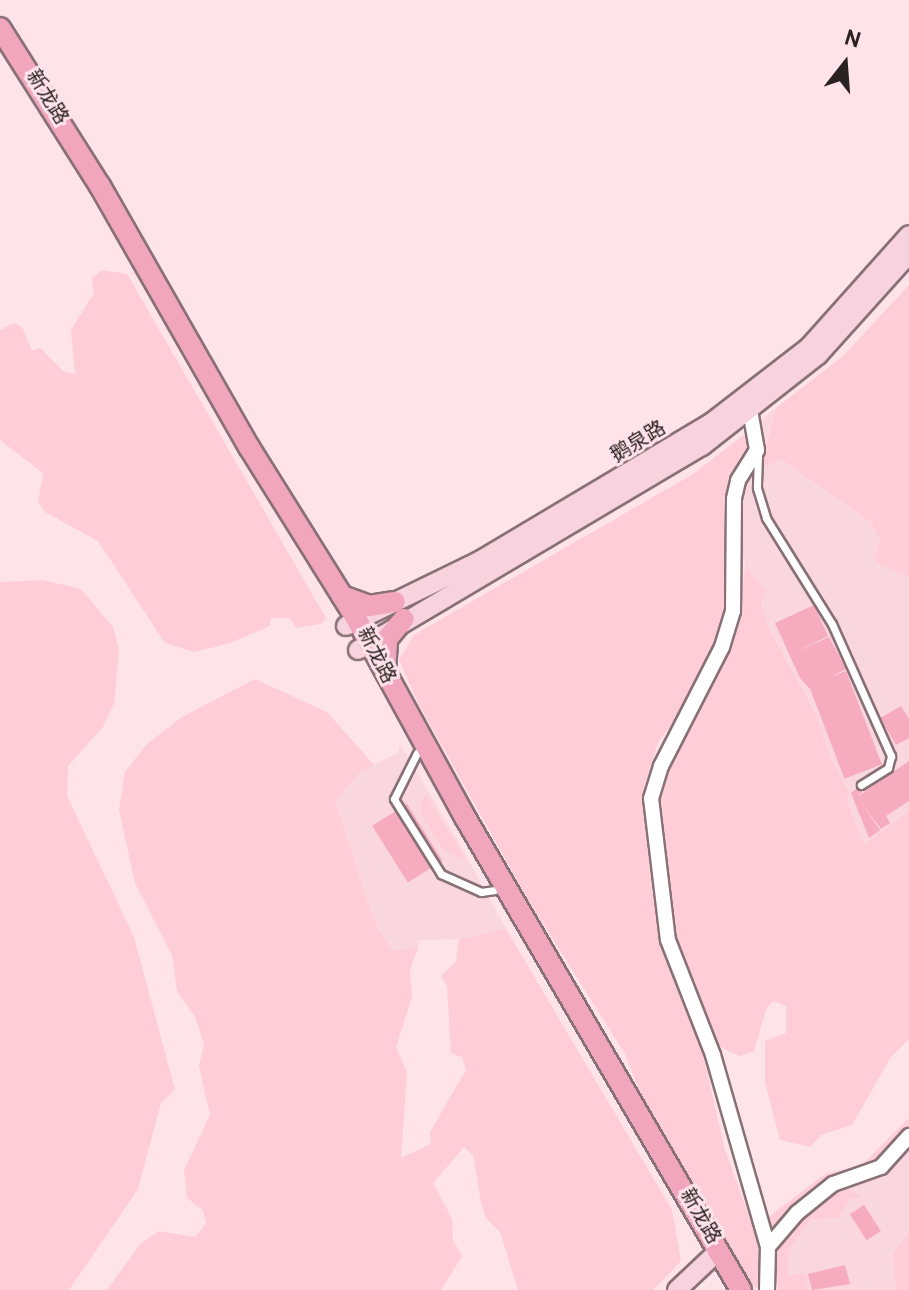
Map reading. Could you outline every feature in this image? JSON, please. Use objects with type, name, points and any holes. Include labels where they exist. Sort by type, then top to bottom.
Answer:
[{"type":"main road","name":"新龙路","points":[[0,28],[100,186],[249,447],[341,595],[363,647],[417,753],[730,1290]]},
{"type":"main road","name":"新龙路","points":[[0,37],[94,188],[237,448],[352,623]]},
{"type":"main road","name":"鹅泉路","points":[[363,647],[400,610],[712,422],[809,347],[909,235]]},
{"type":"main road","name":"鹅泉路","points":[[352,623],[400,610],[677,462],[750,410],[833,342],[909,254]]},
{"type":"main road","points":[[341,595],[369,606],[400,610],[387,639],[385,678]]},
{"type":"main road","name":"新龙路","points":[[363,647],[385,678],[741,1290]]},
{"type":"main road","points":[[677,1290],[711,1258]]},
{"type":"street","points":[[750,410],[757,450],[738,481],[734,499],[738,564],[728,629],[661,766],[651,798],[664,924],[679,976],[713,1055],[768,1247],[767,1290]]},
{"type":"street","points":[[768,1247],[812,1199],[833,1184],[875,1172],[909,1136]]},
{"type":"lane","points":[[757,450],[757,488],[766,518],[832,624],[891,756],[888,768],[861,785]]},
{"type":"lane","points":[[417,753],[394,799],[441,874],[472,890],[495,890]]},
{"type":"shaded area","points":[[102,270],[127,274],[326,618],[321,624],[296,628],[290,618],[271,618],[270,626],[230,643],[194,652],[165,643],[98,541],[45,512],[38,502],[43,473],[0,440],[0,330],[14,323],[22,327],[32,351],[40,348],[64,372],[75,374],[71,330],[94,293],[92,278]]},
{"type":"shaded area","points":[[909,285],[909,577],[874,561],[880,541],[872,523],[780,459],[764,468],[763,456],[776,408],[843,356]]},
{"type":"shaded area","points":[[776,408],[765,444],[765,468],[779,459],[872,523],[880,541],[874,561],[909,577],[909,811],[864,845],[846,799],[850,794],[830,758],[817,716],[770,629],[761,603],[766,591],[745,565],[742,552],[737,518],[750,438],[745,434]]},
{"type":"shaded area","points":[[745,434],[754,445],[738,468],[727,606],[718,641],[689,701],[658,742],[644,787],[665,952],[700,1041],[725,1150],[760,1247],[764,1265],[757,1289],[741,1273],[649,1115],[625,1054],[527,898],[418,703],[399,660],[414,635],[693,474]]},
{"type":"shaded area","points":[[745,565],[766,591],[761,603],[770,630],[817,716],[830,758],[850,794],[846,799],[864,845],[909,811],[909,1039],[891,1057],[852,1125],[821,1135],[811,1147],[780,1140],[765,1082],[765,1041],[786,1033],[786,1006],[774,1001],[767,1007],[754,1051],[739,1056],[721,1047],[713,1040],[674,944],[659,784],[727,654],[741,614]]},
{"type":"shaded area","points":[[43,580],[81,589],[113,627],[119,650],[114,704],[103,727],[68,766],[67,796],[134,937],[175,1090],[161,1103],[138,1189],[69,1290],[0,1290],[0,582]]},
{"type":"shaded area","points":[[255,679],[327,712],[374,765],[361,771],[335,801],[374,921],[391,951],[418,948],[410,970],[412,997],[396,1047],[407,1072],[401,1158],[431,1144],[430,1132],[466,1070],[462,1057],[451,1053],[447,986],[441,976],[456,962],[459,939],[506,929],[672,1210],[681,1261],[653,1290],[518,1290],[500,1232],[486,1218],[481,1203],[473,1155],[464,1147],[433,1183],[452,1219],[453,1240],[462,1256],[441,1290],[107,1290],[141,1243],[159,1231],[195,1237],[206,1224],[203,1210],[187,1198],[184,1170],[210,1115],[199,1066],[204,1044],[195,1017],[177,991],[172,955],[135,883],[119,810],[125,772],[146,745],[182,717]]},
{"type":"shaded area","points":[[400,744],[506,929],[459,939],[420,940],[418,948],[391,952],[374,921],[335,801],[361,771],[398,753]]},
{"type":"shaded area","points":[[425,794],[464,860],[443,850],[425,821],[420,808]]},
{"type":"shaded area","points":[[909,1118],[909,1125],[877,1164],[826,1181],[770,1235],[763,1222],[825,1174],[862,1165]]},
{"type":"shaded area","points":[[909,1145],[909,1232],[893,1254],[896,1290],[809,1290],[805,1273],[789,1276],[788,1252],[810,1220],[838,1216],[851,1199],[843,1186]]},
{"type":"shaded area","points":[[843,1186],[861,1196],[851,1199],[838,1217],[810,1220],[788,1252],[789,1276],[805,1273],[809,1290],[778,1290],[775,1260],[784,1235],[824,1196]]},
{"type":"shaded area","points":[[909,1232],[909,1290],[896,1290],[893,1254]]},
{"type":"building","points":[[814,605],[828,636],[793,653],[829,637],[846,669],[809,688],[800,678],[775,623]]},
{"type":"building","points":[[846,671],[882,764],[844,779],[809,685]]},
{"type":"building","points":[[901,706],[909,719],[909,738],[896,745],[880,718]]},
{"type":"building","points":[[909,761],[909,801],[886,816],[890,823],[881,829],[862,804],[880,830],[869,838],[851,793],[859,787],[862,792],[857,797]]},
{"type":"building","points":[[407,804],[443,861],[408,883],[372,826]]},
{"type":"building","points":[[864,1205],[881,1231],[867,1240],[850,1214]]},
{"type":"building","points":[[845,1265],[850,1284],[812,1290],[808,1274]]}]
